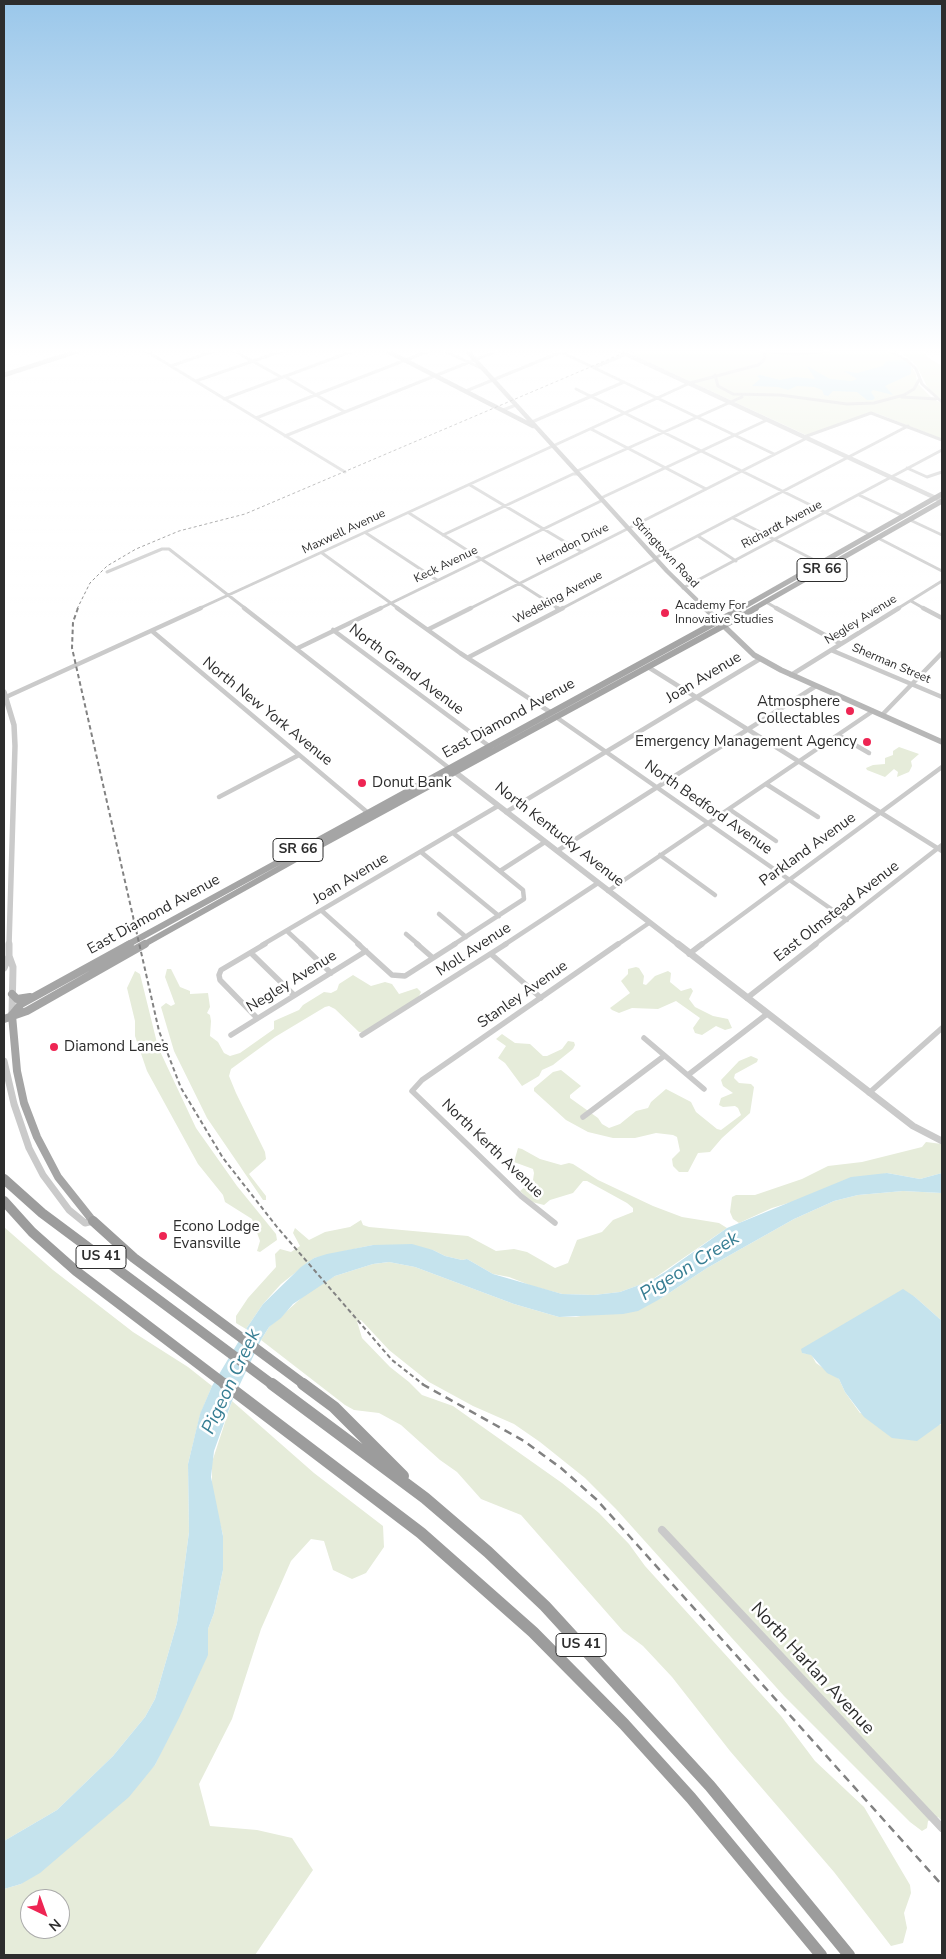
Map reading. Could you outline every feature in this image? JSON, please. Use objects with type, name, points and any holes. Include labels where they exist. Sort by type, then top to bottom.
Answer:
[{"type":"highway","name":"US 41","points":[[4,1179],[42,1213],[425,1498],[545,1606],[710,1786],[849,1955]]},
{"type":"highway","name":"US 41","points":[[4,1201],[32,1232],[76,1271],[421,1533],[533,1632],[662,1767],[821,1955]]},
{"type":"highway","points":[[4,1211],[32,1232]]},
{"type":"highway","points":[[93,1221],[134,1258],[334,1407],[425,1498]]},
{"type":"main road","name":"Stringtown Road","points":[[551,442],[683,588],[760,659],[791,675],[941,739]]},
{"type":"main road","name":"East Diamond Avenue","points":[[12,1015],[27,1011],[314,849],[648,667],[820,563],[942,494]]},
{"type":"main road","name":"East Diamond Avenue","points":[[4,1020],[12,1015],[22,1004],[39,994],[367,812],[550,712],[720,623],[766,602],[942,501]]},
{"type":"main road","points":[[12,994],[20,999],[39,994]]},
{"type":"main road","points":[[12,1015],[16,1071],[24,1104],[37,1137],[58,1177],[93,1221]]},
{"type":"street","points":[[296,442],[344,472]]},
{"type":"street","name":"Maxwell Avenue","points":[[5,694],[152,631],[562,442]]},
{"type":"street","points":[[616,442],[706,489]]},
{"type":"street","points":[[443,535],[642,442]]},
{"type":"street","points":[[684,442],[870,535]]},
{"type":"street","name":"Keck Avenue","points":[[298,648],[719,442]]},
{"type":"street","points":[[750,442],[774,454]]},
{"type":"street","name":"Herndon Drive","points":[[428,629],[796,442]]},
{"type":"street","points":[[815,442],[942,501]]},
{"type":"street","name":"Wedeking Avenue","points":[[469,657],[876,442]]},
{"type":"street","name":"Richardt Avenue","points":[[683,588],[942,450]]},
{"type":"street","points":[[907,468],[932,478],[942,472]]},
{"type":"street","points":[[470,485],[582,552]]},
{"type":"street","points":[[859,495],[903,516]]},
{"type":"street","points":[[409,513],[559,609]]},
{"type":"street","points":[[733,518],[820,563]]},
{"type":"street","points":[[910,520],[942,535]]},
{"type":"street","points":[[366,533],[437,580]]},
{"type":"street","points":[[698,536],[736,561]]},
{"type":"street","points":[[878,538],[942,571]]},
{"type":"street","name":"North Kentucky Avenue","points":[[107,572],[162,549],[169,549],[869,1093],[917,1129],[940,1137]]},
{"type":"street","points":[[322,553],[460,653],[469,657],[550,712]]},
{"type":"street","name":"Negley Avenue","points":[[791,675],[942,582]]},
{"type":"street","points":[[911,601],[942,618]]},
{"type":"street","name":"Sherman Street","points":[[766,602],[841,644]]},
{"type":"street","name":"North Grand Avenue","points":[[333,630],[489,746]]},
{"type":"street","name":"North New York Avenue","points":[[152,631],[367,812]]},
{"type":"street","name":"Sherman Street","points":[[831,650],[942,697]]},
{"type":"street","points":[[882,715],[942,653]]},
{"type":"street","name":"Joan Avenue","points":[[506,812],[760,659]]},
{"type":"street","points":[[648,667],[941,848]]},
{"type":"street","points":[[557,851],[816,686]]},
{"type":"street","points":[[4,968],[9,956],[15,746],[14,725],[5,694]]},
{"type":"street","points":[[608,890],[873,711]]},
{"type":"street","name":"North Bedford Avenue","points":[[556,717],[847,920]]},
{"type":"street","points":[[838,735],[869,753]]},
{"type":"street","points":[[219,797],[299,755]]},
{"type":"street","name":"Parkland Avenue","points":[[689,954],[942,767]]},
{"type":"street","points":[[766,784],[818,817]]},
{"type":"street","name":"Joan Avenue","points":[[257,1018],[220,980],[221,970],[498,806]]},
{"type":"street","points":[[729,809],[776,841]]},
{"type":"street","points":[[322,911],[392,975],[405,976],[523,900],[523,890],[453,833]]},
{"type":"street","points":[[500,871],[545,842]]},
{"type":"street","name":"East Olmstead Avenue","points":[[747,998],[941,848]]},
{"type":"street","points":[[421,852],[499,916]]},
{"type":"street","points":[[660,855],[715,895]]},
{"type":"street","name":"Moll Avenue","points":[[362,1035],[491,954],[598,883]]},
{"type":"street","points":[[439,914],[466,937]]},
{"type":"street","name":"Stanley Avenue","points":[[412,1091],[422,1080],[650,923]]},
{"type":"street","points":[[288,932],[331,972]]},
{"type":"street","points":[[406,934],[432,958]]},
{"type":"street","name":"Negley Avenue","points":[[231,1035],[366,951]]},
{"type":"street","points":[[251,953],[294,995]]},
{"type":"street","points":[[491,954],[540,998]]},
{"type":"street","points":[[9,956],[13,967],[12,1015]]},
{"type":"street","points":[[688,1075],[767,1014]]},
{"type":"street","points":[[869,1093],[942,1028]]},
{"type":"street","points":[[644,1038],[704,1089]]},
{"type":"street","points":[[583,1117],[664,1056]]},
{"type":"street","points":[[4,1061],[7,1081],[16,1111],[29,1148],[43,1175],[61,1203],[85,1223],[93,1221]]},
{"type":"street","name":"North Kerth Avenue","points":[[412,1091],[521,1196],[555,1223]]},
{"type":"street","name":"North Harlan Avenue","points":[[662,1530],[794,1673],[942,1828]]},
{"type":"green space","points":[[899,747],[919,754],[911,761],[912,766],[909,772],[897,777],[898,772],[894,769],[885,777],[867,770],[866,768],[873,765],[885,764],[885,758],[893,755],[893,751]]},
{"type":"green space","points":[[639,968],[644,976],[643,984],[646,985],[655,976],[668,971],[671,973],[670,982],[681,991],[691,988],[693,991],[689,999],[695,1007],[713,1016],[728,1019],[732,1028],[725,1030],[716,1026],[702,1035],[695,1033],[693,1028],[700,1018],[676,1001],[658,1009],[632,1008],[619,1013],[612,1010],[610,1008],[630,993],[621,981],[628,974],[628,969]]},
{"type":"green space","points":[[167,969],[171,969],[180,987],[190,991],[190,994],[208,993],[210,1007],[207,1013],[210,1015],[211,1021],[210,1036],[218,1042],[224,1053],[230,1056],[240,1053],[274,1029],[274,1021],[299,1010],[303,1005],[324,992],[331,993],[337,990],[339,984],[353,975],[371,986],[385,982],[392,984],[399,994],[417,988],[421,992],[418,998],[363,1032],[359,1032],[335,1009],[329,1006],[325,1007],[275,1037],[231,1069],[229,1076],[265,1152],[266,1159],[249,1174],[266,1196],[266,1200],[263,1200],[207,1118],[174,1051],[161,1007],[166,1003],[171,1006],[175,1004],[165,977]]},
{"type":"green space","points":[[135,971],[140,974],[158,1047],[196,1128],[237,1186],[276,1234],[277,1240],[260,1252],[257,1251],[260,1241],[252,1219],[225,1202],[223,1195],[198,1164],[147,1071],[135,1036],[135,1021],[127,988]]},
{"type":"green space","points":[[502,1034],[515,1043],[530,1044],[543,1056],[562,1049],[568,1041],[574,1042],[575,1045],[573,1049],[553,1065],[542,1070],[539,1076],[522,1086],[505,1063],[498,1058],[506,1046],[496,1039]]},
{"type":"green space","points":[[751,1056],[758,1059],[757,1062],[735,1074],[734,1078],[739,1083],[751,1084],[754,1087],[750,1113],[722,1138],[710,1152],[698,1153],[688,1172],[679,1172],[673,1166],[672,1159],[680,1151],[677,1137],[656,1133],[635,1138],[613,1138],[588,1132],[566,1120],[534,1091],[534,1088],[553,1072],[561,1070],[581,1086],[570,1095],[570,1098],[609,1128],[620,1124],[636,1111],[648,1108],[651,1102],[666,1089],[691,1102],[696,1112],[717,1129],[721,1130],[741,1115],[735,1106],[723,1107],[719,1105],[721,1098],[733,1093],[723,1086],[721,1080],[739,1061]]},
{"type":"green space","points":[[926,1142],[942,1144],[942,1173],[920,1179],[887,1173],[772,1208],[739,1223],[733,1219],[730,1212],[732,1197],[736,1195],[755,1195],[802,1179],[828,1166],[862,1162],[922,1147]]},
{"type":"green space","points":[[518,1148],[540,1159],[561,1165],[573,1164],[598,1180],[653,1206],[682,1217],[719,1223],[727,1228],[650,1281],[620,1292],[594,1295],[562,1294],[532,1286],[509,1277],[493,1274],[467,1259],[462,1260],[445,1256],[433,1250],[373,1245],[314,1258],[281,1284],[263,1304],[246,1329],[236,1323],[236,1316],[248,1298],[276,1267],[275,1254],[280,1249],[291,1252],[300,1246],[293,1233],[295,1228],[309,1240],[325,1232],[350,1227],[361,1220],[363,1225],[369,1227],[468,1236],[496,1251],[514,1249],[527,1252],[555,1268],[568,1263],[577,1240],[602,1232],[613,1220],[633,1212],[633,1208],[627,1203],[587,1181],[583,1181],[573,1193],[550,1200],[544,1205],[532,1202],[520,1191],[533,1180],[533,1169],[514,1162]]},
{"type":"green space","points":[[903,1191],[942,1193],[942,1321],[915,1297],[909,1295],[802,1353],[811,1354],[816,1363],[839,1379],[845,1392],[860,1413],[940,1425],[942,1423],[942,1821],[938,1817],[928,1821],[927,1828],[922,1831],[910,1822],[784,1696],[616,1509],[585,1478],[514,1424],[473,1406],[429,1382],[389,1350],[361,1320],[357,1321],[362,1338],[390,1367],[422,1395],[453,1406],[562,1483],[599,1513],[629,1544],[645,1566],[781,1716],[815,1761],[864,1807],[910,1885],[911,1893],[904,1913],[907,1928],[903,1943],[891,1946],[834,1872],[730,1751],[672,1677],[643,1646],[623,1631],[521,1515],[481,1499],[457,1472],[440,1460],[401,1425],[379,1413],[354,1410],[345,1405],[261,1340],[269,1327],[308,1292],[335,1276],[373,1264],[389,1262],[415,1267],[514,1304],[559,1317],[576,1317],[660,1299],[707,1268],[794,1219],[834,1201],[858,1195]]},
{"type":"green space","points":[[4,1227],[53,1270],[133,1332],[188,1367],[212,1386],[200,1415],[188,1464],[189,1532],[177,1623],[155,1699],[145,1717],[113,1756],[57,1810],[4,1841]]},
{"type":"green space","points":[[232,1401],[314,1473],[383,1526],[384,1547],[366,1573],[352,1579],[333,1570],[324,1541],[311,1539],[291,1561],[261,1629],[232,1719],[199,1784],[210,1826],[257,1830],[292,1838],[313,1870],[255,1955],[4,1955],[4,1889],[21,1884],[155,1765],[207,1655],[208,1629],[214,1613],[223,1570],[223,1535],[212,1493],[212,1462]]},
{"type":"water","name":"Pigeon Creek","points":[[887,1173],[920,1179],[942,1173],[942,1193],[903,1191],[858,1195],[834,1201],[794,1219],[707,1268],[638,1311],[623,1314],[559,1317],[514,1304],[415,1267],[389,1262],[373,1264],[335,1276],[293,1304],[281,1318],[269,1327],[261,1340],[232,1401],[214,1451],[211,1477],[223,1536],[223,1570],[214,1613],[208,1629],[208,1655],[179,1718],[155,1765],[129,1797],[40,1873],[21,1884],[4,1889],[4,1841],[57,1810],[113,1756],[145,1717],[155,1699],[177,1623],[189,1532],[188,1464],[200,1414],[212,1386],[263,1304],[301,1267],[314,1258],[327,1254],[373,1245],[412,1244],[433,1250],[445,1256],[462,1260],[467,1259],[493,1274],[562,1294],[594,1295],[620,1292],[650,1281],[727,1228],[851,1177]]},
{"type":"water","points":[[903,1289],[942,1321],[942,1423],[917,1441],[892,1438],[864,1417],[845,1392],[839,1379],[827,1373],[811,1355],[802,1353],[801,1349]]},
{"type":"railway","points":[[77,609],[90,583],[107,566],[136,549],[179,531],[245,514],[413,442]]},
{"type":"railway","points":[[78,608],[73,622],[72,648],[159,1031],[181,1088],[223,1158],[277,1227],[392,1360],[424,1385]]},
{"type":"railway","points":[[422,1384],[524,1441],[561,1468],[597,1500],[942,1885]]},
{"type":"place","name":"Academy For Innovative Studies","points":[[665,613]]},
{"type":"place","name":"Atmosphere Collectables","points":[[850,711]]},
{"type":"place","name":"Emergency Management Agency","points":[[867,742]]},
{"type":"place","name":"Donut Bank","points":[[362,783]]},
{"type":"place","name":"Diamond Lanes","points":[[54,1047]]},
{"type":"place","name":"Econo Lodge Evansville","points":[[163,1236]]}]
